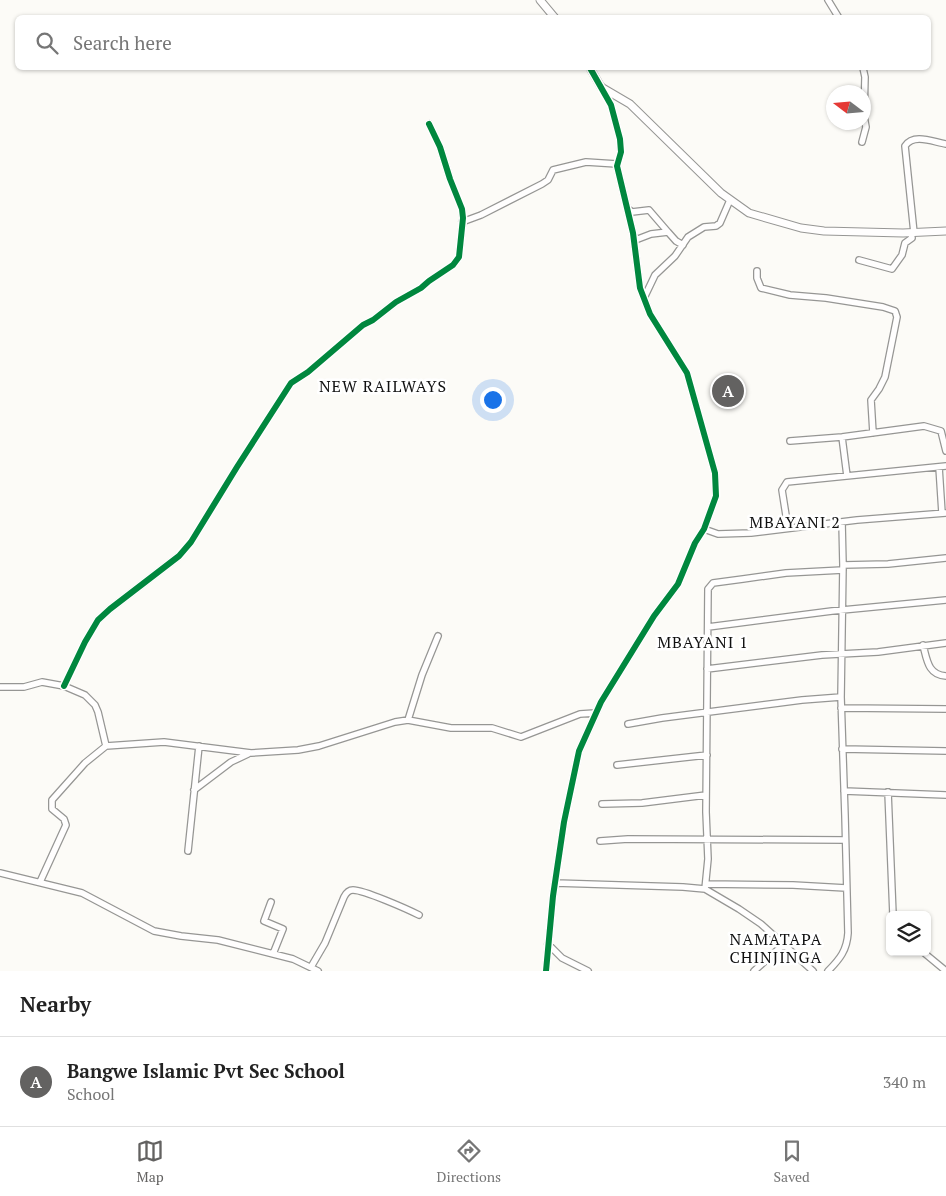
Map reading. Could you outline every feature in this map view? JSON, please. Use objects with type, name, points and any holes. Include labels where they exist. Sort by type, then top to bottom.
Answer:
[{"type":"street","points":[[540,0],[552,15]]},
{"type":"street","points":[[828,0],[837,15]]},
{"type":"street","points":[[546,971],[555,883],[564,822],[574,769],[581,745],[595,713],[654,616],[676,588],[695,543],[704,528],[716,496],[715,474],[687,373],[650,314],[638,279],[634,237],[618,164],[621,152],[620,139],[611,105],[591,70]]},
{"type":"street","points":[[862,142],[866,127],[864,116],[863,70]]},
{"type":"street","points":[[602,87],[630,104],[730,200],[749,213],[801,228],[824,231],[913,233],[946,231]]},
{"type":"street","points":[[64,686],[98,620],[180,556],[191,542],[291,383],[308,372],[363,325],[373,320],[396,302],[421,288],[453,265],[459,257],[462,209],[450,180],[440,147],[429,124]]},
{"type":"street","points":[[859,260],[892,269],[902,255],[904,244],[912,238],[905,146],[908,141],[913,138],[946,144]]},
{"type":"street","points":[[462,222],[481,215],[542,184],[548,180],[553,170],[586,162],[618,164]]},
{"type":"street","points":[[644,298],[655,275],[675,256],[688,237],[698,230],[720,223],[730,200]]},
{"type":"street","points":[[628,209],[632,212],[649,210],[676,241],[683,244]]},
{"type":"street","points":[[634,237],[638,239],[651,234],[668,232]]},
{"type":"street","points":[[757,271],[757,278],[761,288],[766,290],[883,307],[895,311],[897,317],[887,370],[879,389],[870,402],[873,433]]},
{"type":"street","points":[[790,441],[928,426],[941,431],[946,451]]},
{"type":"street","points":[[842,436],[847,476]]},
{"type":"street","points":[[704,528],[714,533],[727,534],[944,513],[943,467],[787,482],[782,490],[788,528]]},
{"type":"street","points":[[828,971],[840,958],[847,943],[840,697],[843,568],[842,522]]},
{"type":"street","points":[[706,887],[708,592],[710,585],[778,574],[946,558]]},
{"type":"street","points":[[708,627],[842,610],[946,600]]},
{"type":"street","points":[[408,720],[422,675],[438,636]]},
{"type":"street","points":[[708,669],[841,653],[878,652],[946,642]]},
{"type":"street","points":[[924,646],[931,670],[936,674],[946,676]]},
{"type":"street","points":[[0,687],[24,687],[42,682],[64,686],[85,695],[95,705],[103,727],[106,746]]},
{"type":"street","points":[[628,724],[783,702],[840,697]]},
{"type":"street","points":[[841,708],[946,710]]},
{"type":"street","points":[[40,882],[66,825],[62,817],[52,809],[52,800],[85,763],[106,746],[164,742],[252,752],[308,749],[395,722],[408,720],[451,728],[492,728],[522,737],[580,714],[595,713]]},
{"type":"street","points":[[188,850],[199,746]]},
{"type":"street","points":[[842,749],[946,751]]},
{"type":"street","points":[[194,790],[231,762],[252,752]]},
{"type":"street","points":[[617,765],[707,755]]},
{"type":"street","points":[[844,791],[946,795]]},
{"type":"street","points":[[888,792],[893,911]]},
{"type":"street","points":[[602,804],[642,803],[706,795]]},
{"type":"street","points":[[600,841],[628,839],[845,840]]},
{"type":"street","points":[[0,873],[82,893],[154,931],[218,940],[293,959],[318,971]]},
{"type":"street","points":[[555,883],[600,886],[706,887],[793,885],[846,888]]},
{"type":"street","points":[[706,887],[761,924],[813,971]]},
{"type":"street","points":[[311,967],[325,943],[344,897],[352,890],[401,906],[419,915]]},
{"type":"street","points":[[271,902],[264,921],[283,929],[273,954]]},
{"type":"street","points":[[548,944],[562,958],[588,971]]},
{"type":"street","points":[[754,971],[783,945]]},
{"type":"street","points":[[927,956],[946,971]]},
{"type":"cycle path","points":[[546,971],[553,896],[564,822],[579,751],[601,702],[654,616],[678,584],[695,543],[704,529],[716,496],[715,473],[687,373],[650,314],[640,288],[633,233],[617,166],[621,152],[620,139],[611,105],[591,70]]},
{"type":"cycle path","points":[[64,686],[98,620],[179,556],[191,542],[291,383],[308,372],[363,325],[373,320],[396,302],[421,288],[453,265],[459,257],[463,218],[462,209],[440,147],[429,124]]},
{"type":"place","name":"Bangwe Islamic Pvt Sec School","points":[[728,391]]},
{"type":"district","name":"NEW RAILWAYS","points":[[383,386]]},
{"type":"district","name":"MBAYANI 2","points":[[795,522]]},
{"type":"district","name":"MBAYANI 1","points":[[703,642]]},
{"type":"district","name":"NAMATAPA CHINJINGA","points":[[776,948]]}]
